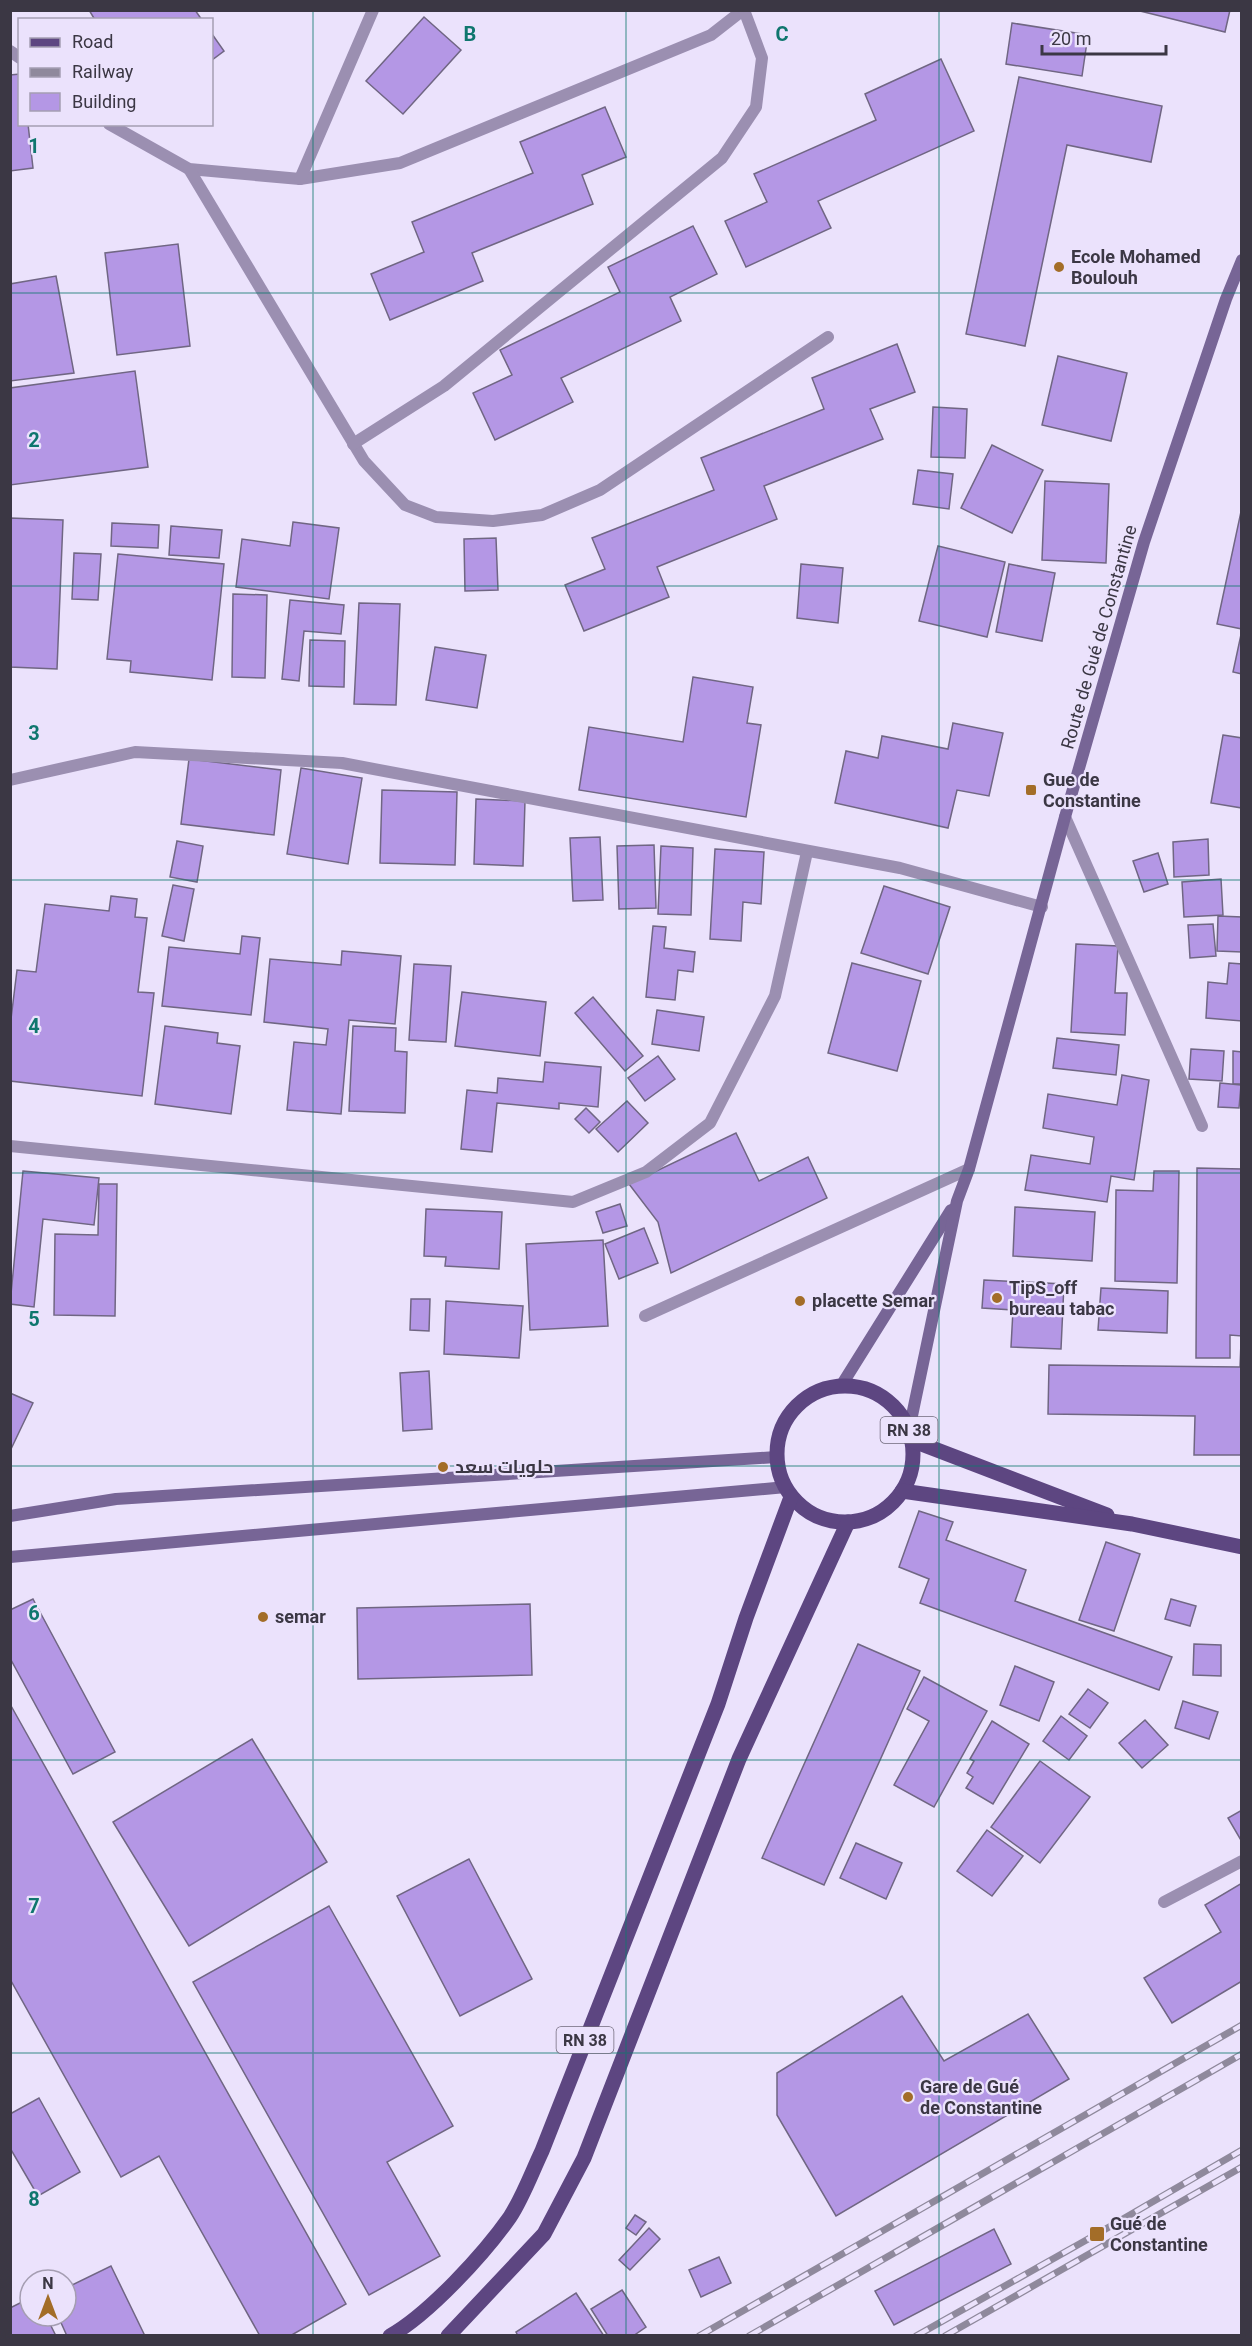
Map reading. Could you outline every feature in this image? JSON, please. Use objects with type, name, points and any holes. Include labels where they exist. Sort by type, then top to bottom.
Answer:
[{"type":"main road","name":"Route de Gué de Constantine","points":[[910,1435],[957,1201],[969,1169],[1065,817],[1144,542],[1226,299],[1242,260]]},
{"type":"main road","name":"Route de Gué de Constantine","points":[[841,1386],[957,1201]]},
{"type":"main road","name":"RN 38","points":[[841,1386],[862,1388],[882,1397],[898,1411],[910,1435],[911,1472],[902,1491],[888,1507],[869,1518],[848,1522],[827,1520],[807,1511],[788,1492],[780,1478],[776,1457],[778,1437],[787,1417],[820,1390],[841,1386]]},
{"type":"main road","name":"RN 38","points":[[910,1435],[1132,1524]]},
{"type":"main road","points":[[10,1516],[116,1499],[776,1457]]},
{"type":"main road","name":"RN 38","points":[[902,1491],[1132,1524],[1242,1547]]},
{"type":"main road","name":"RN 38","points":[[390,2336],[407,2326],[470,2264],[511,2216],[542,2151],[718,1704],[788,1492]]},
{"type":"main road","points":[[10,1557],[788,1492]]},
{"type":"main road","name":"RN 38","points":[[448,2336],[544,2234],[584,2158],[739,1759],[848,1522]]},
{"type":"street","points":[[300,179],[372,10]]},
{"type":"street","points":[[113,126],[189,169],[300,179],[400,163],[711,34],[743,10],[762,58],[756,106],[722,158],[444,386],[353,444]]},
{"type":"street","points":[[189,169],[364,461],[405,505],[436,517],[493,521],[542,515],[600,490],[828,337]]},
{"type":"street","points":[[10,780],[135,752],[342,763],[900,868],[1042,907]]},
{"type":"street","points":[[1065,817],[1202,1126]]},
{"type":"street","points":[[10,1146],[573,1202],[646,1172],[710,1123],[775,996],[807,852]]},
{"type":"street","points":[[645,1316],[969,1169]]},
{"type":"street","points":[[1164,1902],[1242,1861]]},
{"type":"building","points":[[89,10],[195,10],[201,18],[94,18]]},
{"type":"building","points":[[1136,10],[1230,10],[1225,32]]},
{"type":"building","points":[[424,17],[461,50],[403,114],[366,81]]},
{"type":"building","points":[[1012,23],[1088,35],[1082,76],[1006,64]]},
{"type":"building","points":[[213,35],[224,51],[213,59]]},
{"type":"building","points":[[941,59],[974,131],[818,201],[831,228],[746,267],[725,221],[767,202],[754,174],[876,120],[865,94]]},
{"type":"building","points":[[18,74],[18,126],[28,126],[33,168],[10,171],[10,75]]},
{"type":"building","points":[[1019,77],[1162,106],[1151,162],[1067,145],[1025,346],[966,334]]},
{"type":"building","points":[[605,107],[626,157],[582,175],[593,204],[472,253],[483,281],[390,320],[371,274],[424,252],[412,222],[533,173],[520,142]]},
{"type":"building","points":[[693,226],[717,274],[670,297],[681,321],[561,378],[573,402],[495,440],[473,393],[512,375],[500,350],[620,292],[608,267]]},
{"type":"building","points":[[178,244],[190,346],[117,355],[105,253]]},
{"type":"building","points":[[56,276],[74,373],[10,381],[10,284]]},
{"type":"building","points":[[897,344],[915,392],[870,409],[883,439],[764,486],[777,519],[657,567],[669,597],[584,631],[565,585],[605,569],[592,538],[714,490],[701,458],[824,409],[812,378]]},
{"type":"building","points":[[1058,356],[1127,373],[1111,441],[1042,425]]},
{"type":"building","points":[[135,371],[148,467],[10,485],[10,388]]},
{"type":"building","points":[[933,407],[967,409],[965,458],[931,457]]},
{"type":"building","points":[[992,445],[1043,470],[1012,533],[961,508]]},
{"type":"building","points":[[918,470],[953,474],[949,509],[913,504]]},
{"type":"building","points":[[1045,481],[1109,484],[1106,563],[1042,560]]},
{"type":"building","points":[[1242,507],[1242,629],[1217,624]]},
{"type":"building","points":[[10,518],[63,520],[57,669],[10,667]]},
{"type":"building","points":[[293,522],[339,528],[329,599],[236,587],[242,539],[290,546]]},
{"type":"building","points":[[112,523],[159,525],[158,548],[111,546]]},
{"type":"building","points":[[171,526],[222,530],[219,558],[169,555]]},
{"type":"building","points":[[496,538],[498,590],[465,591],[464,539]]},
{"type":"building","points":[[938,546],[1005,562],[987,637],[919,621]]},
{"type":"building","points":[[74,553],[101,554],[98,600],[72,599]]},
{"type":"building","points":[[118,554],[224,564],[212,680],[130,672],[131,661],[107,659]]},
{"type":"building","points":[[801,564],[843,568],[838,623],[797,618]]},
{"type":"building","points":[[1009,564],[1055,573],[1042,641],[996,632]]},
{"type":"building","points":[[233,594],[267,595],[265,678],[232,677]]},
{"type":"building","points":[[290,600],[344,605],[341,634],[304,631],[299,681],[282,679]]},
{"type":"building","points":[[359,603],[400,604],[396,705],[354,704]]},
{"type":"building","points":[[1242,630],[1242,674],[1233,672]]},
{"type":"building","points":[[310,640],[345,641],[344,687],[309,686]]},
{"type":"building","points":[[435,647],[486,655],[477,708],[426,700]]},
{"type":"building","points":[[693,677],[753,687],[747,723],[761,725],[746,817],[579,790],[589,727],[683,742]]},
{"type":"building","points":[[953,723],[1003,733],[989,796],[957,790],[948,828],[835,803],[846,751],[878,758],[882,736],[948,749]]},
{"type":"building","points":[[1223,735],[1242,738],[1242,808],[1211,803]]},
{"type":"building","points":[[189,759],[281,770],[274,835],[181,824]]},
{"type":"building","points":[[301,768],[362,778],[348,864],[287,854]]},
{"type":"building","points":[[382,790],[457,792],[455,865],[380,863]]},
{"type":"building","points":[[476,799],[525,801],[523,866],[474,864]]},
{"type":"building","points":[[600,837],[603,900],[573,901],[570,838]]},
{"type":"building","points":[[1208,839],[1209,875],[1174,877],[1173,842]]},
{"type":"building","points":[[177,841],[203,846],[197,882],[170,877]]},
{"type":"building","points":[[654,845],[656,908],[619,909],[617,846]]},
{"type":"building","points":[[661,846],[693,848],[691,915],[658,914]]},
{"type":"building","points":[[715,849],[764,852],[761,904],[743,902],[741,941],[710,939]]},
{"type":"building","points":[[1158,853],[1168,884],[1144,892],[1133,861]]},
{"type":"building","points":[[1221,879],[1223,915],[1184,917],[1182,882]]},
{"type":"building","points":[[173,885],[194,889],[184,941],[162,936]]},
{"type":"building","points":[[884,886],[950,907],[928,974],[861,953]]},
{"type":"building","points":[[111,896],[137,899],[135,917],[147,918],[138,992],[154,993],[142,1096],[10,1081],[10,1027],[17,970],[36,972],[45,904],[109,911]]},
{"type":"building","points":[[1218,916],[1242,917],[1242,952],[1217,951]]},
{"type":"building","points":[[1213,924],[1216,956],[1190,958],[1188,925]]},
{"type":"building","points":[[653,926],[666,927],[664,948],[695,952],[693,972],[678,970],[675,1000],[646,997]]},
{"type":"building","points":[[242,936],[260,938],[251,1015],[162,1006],[169,947],[240,954]]},
{"type":"building","points":[[1076,944],[1118,946],[1115,993],[1127,993],[1125,1035],[1071,1032]]},
{"type":"building","points":[[342,951],[401,956],[395,1024],[349,1020],[341,1114],[287,1110],[294,1042],[326,1045],[328,1029],[264,1022],[270,959],[341,965]]},
{"type":"building","points":[[852,963],[921,981],[897,1071],[828,1053]]},
{"type":"building","points":[[1229,963],[1242,964],[1242,1021],[1206,1018],[1208,982],[1227,984]]},
{"type":"building","points":[[414,964],[451,966],[446,1042],[409,1040]]},
{"type":"building","points":[[462,992],[546,1002],[540,1056],[455,1046]]},
{"type":"building","points":[[593,997],[643,1056],[625,1071],[575,1013]]},
{"type":"building","points":[[657,1010],[704,1017],[699,1051],[652,1044]]},
{"type":"building","points":[[165,1026],[218,1033],[217,1043],[240,1046],[231,1114],[155,1104]]},
{"type":"building","points":[[353,1026],[396,1028],[395,1051],[407,1052],[405,1113],[349,1111]]},
{"type":"building","points":[[1057,1038],[1119,1045],[1116,1075],[1053,1068]]},
{"type":"building","points":[[1191,1049],[1224,1051],[1222,1081],[1189,1079]]},
{"type":"building","points":[[1233,1051],[1242,1052],[1242,1084],[1233,1084]]},
{"type":"building","points":[[658,1056],[675,1079],[645,1101],[628,1078]]},
{"type":"building","points":[[545,1062],[601,1067],[598,1107],[559,1103],[559,1109],[497,1103],[492,1152],[461,1149],[467,1090],[497,1093],[498,1078],[543,1082]]},
{"type":"building","points":[[1122,1075],[1149,1080],[1134,1180],[1111,1176],[1107,1202],[1025,1190],[1031,1155],[1090,1164],[1094,1137],[1043,1128],[1048,1094],[1117,1105]]},
{"type":"building","points":[[1220,1083],[1241,1085],[1239,1108],[1218,1107]]},
{"type":"building","points":[[627,1101],[648,1123],[618,1152],[596,1129]]},
{"type":"building","points":[[586,1108],[600,1122],[589,1133],[575,1119]]},
{"type":"building","points":[[736,1133],[759,1181],[808,1157],[827,1198],[671,1273],[658,1222],[629,1184]]},
{"type":"building","points":[[1197,1168],[1242,1169],[1242,1336],[1230,1335],[1230,1358],[1196,1358]]},
{"type":"building","points":[[23,1171],[99,1178],[94,1225],[43,1219],[34,1307],[10,1304]]},
{"type":"building","points":[[1154,1171],[1179,1171],[1177,1283],[1115,1281],[1116,1190],[1153,1191]]},
{"type":"building","points":[[99,1184],[117,1184],[115,1316],[54,1315],[55,1234],[98,1235]]},
{"type":"building","points":[[620,1204],[627,1226],[603,1233],[596,1212]]},
{"type":"building","points":[[1015,1207],[1095,1212],[1092,1261],[1013,1256]]},
{"type":"building","points":[[426,1209],[502,1212],[499,1269],[445,1266],[446,1257],[424,1256]]},
{"type":"building","points":[[644,1228],[658,1263],[619,1279],[605,1244]]},
{"type":"building","points":[[603,1240],[608,1326],[530,1330],[526,1244]]},
{"type":"building","points":[[984,1280],[1064,1284],[1061,1349],[1011,1347],[1013,1310],[982,1308]]},
{"type":"building","points":[[1101,1288],[1168,1291],[1167,1333],[1098,1330]]},
{"type":"building","points":[[411,1299],[430,1299],[429,1331],[410,1330]]},
{"type":"building","points":[[446,1301],[523,1306],[519,1358],[444,1354]]},
{"type":"building","points":[[1241,1342],[1242,1455],[1194,1455],[1195,1416],[1048,1414],[1049,1365],[1240,1367]]},
{"type":"building","points":[[429,1371],[432,1429],[403,1431],[400,1373]]},
{"type":"building","points":[[10,1393],[33,1403],[11,1449],[10,1449]]},
{"type":"building","points":[[919,1511],[953,1522],[946,1540],[1026,1570],[1015,1601],[1172,1657],[1159,1690],[920,1603],[929,1579],[899,1567]]},
{"type":"building","points":[[1106,1542],[1140,1554],[1114,1631],[1079,1620]]},
{"type":"building","points":[[33,1599],[115,1752],[73,1774],[10,1658],[10,1610]]},
{"type":"building","points":[[1171,1599],[1196,1606],[1190,1626],[1165,1619]]},
{"type":"building","points":[[530,1604],[532,1675],[358,1679],[357,1608]]},
{"type":"building","points":[[858,1644],[920,1671],[824,1885],[762,1858]]},
{"type":"building","points":[[1194,1644],[1221,1645],[1221,1676],[1193,1675]]},
{"type":"building","points":[[1015,1666],[1054,1682],[1039,1721],[1000,1705]]},
{"type":"building","points":[[924,1677],[987,1711],[934,1807],[894,1785],[929,1721],[907,1709]]},
{"type":"building","points":[[1088,1689],[1108,1703],[1090,1728],[1069,1714]]},
{"type":"building","points":[[1183,1701],[1218,1712],[1209,1739],[1175,1728]]},
{"type":"building","points":[[10,1704],[346,2304],[290,2336],[260,2336],[159,2156],[121,2177],[10,1979]]},
{"type":"building","points":[[1061,1716],[1087,1736],[1069,1760],[1043,1741]]},
{"type":"building","points":[[1145,1720],[1168,1745],[1142,1768],[1119,1743]]},
{"type":"building","points":[[992,1721],[1029,1744],[993,1804],[966,1788],[973,1777],[967,1773],[974,1761],[970,1759]]},
{"type":"building","points":[[252,1739],[327,1862],[189,1946],[113,1822]]},
{"type":"building","points":[[1040,1761],[1090,1797],[1040,1863],[991,1827]]},
{"type":"building","points":[[1242,1810],[1242,1842],[1228,1818]]},
{"type":"building","points":[[987,1830],[1023,1856],[992,1896],[957,1871]]},
{"type":"building","points":[[856,1843],[902,1863],[886,1899],[840,1878]]},
{"type":"building","points":[[469,1859],[532,1979],[460,2016],[397,1896]]},
{"type":"building","points":[[1242,1883],[1242,1981],[1172,2023],[1144,1978],[1221,1932],[1205,1905]]},
{"type":"building","points":[[329,1906],[453,2126],[387,2162],[440,2256],[369,2295],[193,1982]]},
{"type":"building","name":"Gare de Gué de Constantine","points":[[902,1996],[944,2061],[1028,2014],[1069,2079],[836,2216],[777,2115],[777,2073]]},
{"type":"building","points":[[39,2098],[80,2172],[38,2196],[10,2148],[10,2114]]},
{"type":"building","points":[[635,2215],[646,2222],[636,2235],[626,2228]]},
{"type":"building","points":[[649,2228],[660,2239],[630,2270],[619,2260]]},
{"type":"building","points":[[994,2229],[1011,2264],[894,2325],[875,2291]]},
{"type":"building","points":[[719,2257],[731,2283],[701,2297],[689,2270]]},
{"type":"building","points":[[111,2266],[145,2336],[67,2336],[63,2328],[78,2328],[78,2282]]},
{"type":"building","points":[[622,2290],[646,2327],[633,2336],[608,2336],[591,2309]]},
{"type":"building","points":[[576,2293],[604,2336],[518,2336],[516,2332]]},
{"type":"building","points":[[18,2304],[18,2328],[52,2328],[56,2336],[10,2336],[10,2308]]},
{"type":"railway","points":[[699,2336],[1242,2025]]},
{"type":"railway","points":[[749,2336],[1242,2054]]},
{"type":"railway","points":[[916,2336],[1242,2150]]},
{"type":"railway","points":[[945,2336],[1242,2167]]},
{"type":"place","name":"Ecole Mohamed Boulouh","points":[[1059,267]]},
{"type":"place","name":"Gue de Constantine","points":[[1031,790]]},
{"type":"place","name":"TipS_off bureau tabac","points":[[997,1298]]},
{"type":"place","name":"placette Semar","points":[[800,1301]]},
{"type":"place","name":"حلويات سعد","points":[[443,1467]]},
{"type":"place","name":"semar","points":[[263,1617]]},
{"type":"place","name":"Gare de Gué de Constantine","points":[[908,2097]]},
{"type":"place","name":"Gué de Constantine","points":[[1097,2234]]}]
